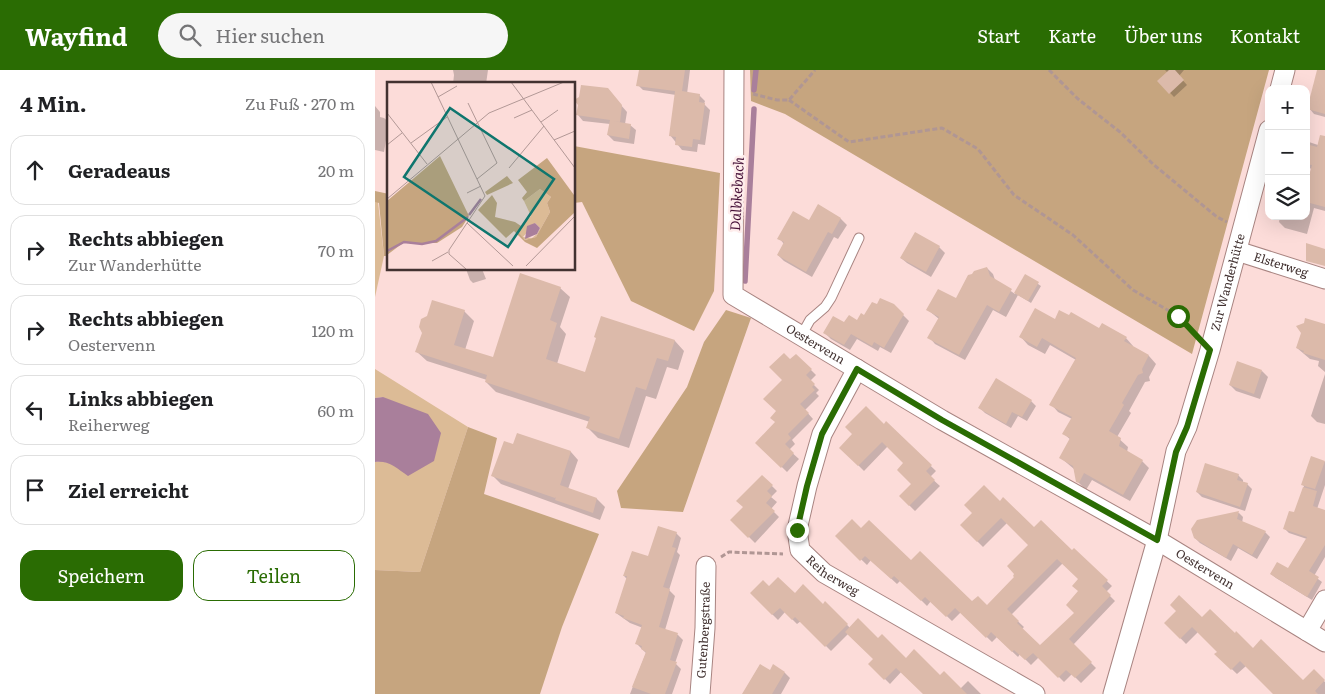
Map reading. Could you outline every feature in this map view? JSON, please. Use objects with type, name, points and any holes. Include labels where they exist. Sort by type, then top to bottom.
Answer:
[{"type":"street","name":"Oestervenn","points":[[734,70],[733,296],[951,424],[1157,540],[1325,642]]},
{"type":"street","points":[[1281,85],[1285,70]]},
{"type":"street","name":"Zur Wanderhütte","points":[[1113,694],[1157,540],[1176,452],[1187,427],[1210,350],[1265,145]]},
{"type":"street","name":"Elsterweg","points":[[1237,251],[1325,279]]},
{"type":"street","name":"Reiherweg","points":[[857,369],[822,434],[797,530],[800,550],[825,572],[1035,694]]},
{"type":"street","name":"Gutenbergstraße","points":[[700,694],[705,628],[706,566]]},
{"type":"street","points":[[1307,631],[1325,600]]},
{"type":"lane","points":[[801,336],[810,320],[825,307],[831,298],[859,238]]},
{"type":"path","points":[[789,100],[815,70]]},
{"type":"path","points":[[1049,70],[1078,99],[1120,132],[1154,165],[1217,217],[1243,230]]},
{"type":"path","points":[[735,89],[777,100],[789,100],[849,142],[943,128],[977,149],[1014,196],[1073,235],[1133,290],[1178,316],[1210,350]]},
{"type":"path","points":[[706,566],[729,552],[782,555],[800,550]]},
{"type":"shaded area","points":[[750,70],[1269,70],[1192,354],[785,114],[751,101]]},
{"type":"shaded area","points":[[575,146],[720,173],[714,291],[694,331],[631,301],[582,202],[575,203]]},
{"type":"shaded area","points":[[375,191],[387,194],[387,256],[384,256],[379,203],[375,202]]},
{"type":"shaded area","points":[[375,202],[378,202],[384,256],[375,297]]},
{"type":"shaded area","points":[[726,310],[751,318],[683,512],[621,508],[617,491],[687,387],[704,342]]},
{"type":"shaded area","points":[[375,369],[468,427],[420,572],[375,570],[375,462],[381,461],[392,464],[383,397],[375,398]]},
{"type":"shaded area","points":[[383,397],[428,414],[441,433],[434,461],[408,476],[385,462],[375,462],[375,398]]},
{"type":"shaded area","points":[[468,427],[497,438],[484,494],[599,534],[562,627],[540,694],[375,694],[375,570],[420,572]]},
{"type":"building","points":[[639,70],[685,70],[682,91],[700,94],[699,102],[705,103],[700,140],[693,139],[692,147],[675,145],[676,137],[669,136],[675,91],[636,86]]},
{"type":"building","points":[[1169,70],[1175,70],[1184,80],[1169,94],[1157,81]]},
{"type":"building","points":[[1317,70],[1325,70],[1325,114],[1310,110],[1310,97]]},
{"type":"building","points":[[581,85],[608,88],[622,105],[620,122],[613,121],[631,124],[629,139],[607,135],[610,120],[576,115],[578,105],[575,99],[579,97]]},
{"type":"building","points":[[1320,135],[1325,136],[1325,207],[1310,203],[1310,172],[1312,165],[1310,165],[1310,145],[1317,147]]},
{"type":"building","points":[[818,204],[841,218],[832,234],[828,232],[806,272],[777,255],[784,242],[777,239],[793,211],[809,220]]},
{"type":"building","points":[[915,232],[940,246],[926,272],[900,258]]},
{"type":"building","points":[[1306,243],[1325,249],[1325,266],[1306,261]]},
{"type":"building","points":[[987,267],[990,276],[1012,289],[999,312],[987,305],[959,355],[927,338],[939,317],[926,310],[938,289],[956,298],[968,275]]},
{"type":"building","points":[[520,273],[561,287],[550,320],[557,323],[546,359],[585,372],[601,316],[675,340],[668,361],[657,358],[646,390],[636,387],[619,439],[586,428],[590,417],[485,382],[487,375],[415,352],[422,333],[419,327],[421,319],[427,316],[432,300],[465,310],[454,345],[493,357]]},
{"type":"building","points":[[1025,274],[1039,282],[1028,301],[1014,293]]},
{"type":"building","points":[[880,298],[894,304],[904,314],[884,348],[874,342],[872,346],[851,334],[844,345],[823,333],[833,316],[844,322],[849,315],[857,320],[861,313],[864,315],[872,302],[877,304]]},
{"type":"building","points":[[1035,308],[1055,319],[1059,310],[1069,315],[1071,312],[1099,328],[1102,323],[1127,337],[1124,341],[1149,355],[1142,369],[1143,373],[1138,375],[1109,431],[1121,438],[1119,446],[1143,460],[1123,495],[1084,473],[1079,483],[1076,482],[1073,466],[1059,458],[1070,438],[1062,434],[1072,417],[1049,405],[1076,358],[1042,338],[1037,347],[1019,337]]},
{"type":"building","points":[[1305,318],[1325,324],[1325,360],[1303,353],[1304,351],[1296,348],[1301,333],[1296,326],[1304,323]]},
{"type":"building","points":[[784,353],[790,359],[796,354],[812,369],[806,375],[815,384],[812,387],[815,390],[800,404],[809,413],[788,434],[791,438],[785,444],[794,453],[781,468],[755,443],[775,422],[770,418],[776,411],[763,399],[782,380],[769,367]]},
{"type":"building","points":[[1237,361],[1262,370],[1254,394],[1229,385]]},
{"type":"building","points":[[996,378],[1032,400],[1022,417],[1012,412],[1006,424],[978,408]]},
{"type":"building","points":[[866,406],[884,424],[886,421],[932,465],[926,471],[935,480],[909,506],[899,496],[911,484],[897,470],[903,463],[882,442],[858,466],[839,448],[852,434],[845,427]]},
{"type":"building","points":[[517,433],[571,451],[560,485],[597,498],[593,513],[555,500],[556,497],[491,476],[504,441],[513,444]]},
{"type":"building","points":[[1311,456],[1325,461],[1315,489],[1301,485]]},
{"type":"building","points":[[1205,463],[1239,474],[1237,480],[1248,483],[1240,507],[1196,492]]},
{"type":"building","points":[[762,475],[773,485],[767,491],[772,496],[766,503],[775,511],[748,538],[730,520],[743,507],[736,501]]},
{"type":"building","points":[[984,485],[1000,501],[1003,497],[1034,527],[1041,520],[1072,550],[1074,548],[1108,580],[1102,586],[1111,595],[1069,639],[1092,662],[1075,678],[1066,670],[1058,678],[1033,653],[1025,660],[1014,650],[1012,652],[991,632],[986,638],[955,608],[946,617],[925,597],[921,601],[894,576],[891,579],[865,556],[860,561],[835,536],[852,519],[861,528],[869,520],[911,560],[920,551],[972,601],[978,596],[987,605],[1014,577],[1014,574],[1007,566],[1028,545],[1001,518],[977,542],[960,525],[972,513],[964,505]],"holes":[[[1057,559],[1078,579],[1072,586],[1078,591],[1066,605],[1074,613],[1040,645],[1017,623],[1019,621],[1007,609]]]},
{"type":"building","points":[[1303,487],[1317,491],[1313,506],[1325,510],[1325,545],[1309,571],[1319,577],[1307,597],[1270,574],[1277,562],[1288,568],[1307,537],[1283,529],[1289,511],[1294,512]]},
{"type":"building","points":[[1239,511],[1237,519],[1266,531],[1252,555],[1233,544],[1226,558],[1194,538],[1191,529],[1197,520]]},
{"type":"building","points":[[658,526],[677,532],[672,547],[676,548],[663,587],[670,589],[659,627],[678,633],[670,660],[677,662],[665,694],[651,694],[632,687],[646,652],[641,649],[642,646],[635,644],[642,625],[615,613],[627,576],[623,576],[632,551],[648,556]]},
{"type":"building","points":[[778,577],[795,593],[803,584],[823,604],[825,601],[848,624],[825,647],[795,617],[792,620],[780,608],[772,615],[750,593],[763,580],[769,586]]},
{"type":"building","points":[[1179,595],[1202,617],[1210,609],[1253,648],[1261,639],[1303,680],[1314,669],[1325,680],[1315,691],[1318,694],[1273,694],[1240,661],[1231,670],[1214,654],[1217,652],[1192,627],[1180,639],[1164,623],[1176,611],[1170,605]]},
{"type":"building","points":[[858,618],[878,638],[882,634],[906,658],[914,649],[940,675],[944,671],[967,694],[923,694],[896,668],[884,680],[868,664],[873,659],[845,632]]},
{"type":"building","points":[[760,664],[770,670],[773,664],[785,672],[772,694],[742,694]]},
{"type":"waterway","name":"Dalbkebach","points":[[754,90],[756,70]]},
{"type":"waterway","name":"Dalbkebach","points":[[745,281],[754,109]]},
{"type":"route","points":[[797,530],[822,434],[857,369],[942,420],[1157,540],[1176,452],[1187,427],[1210,350],[1178,316]]}]
